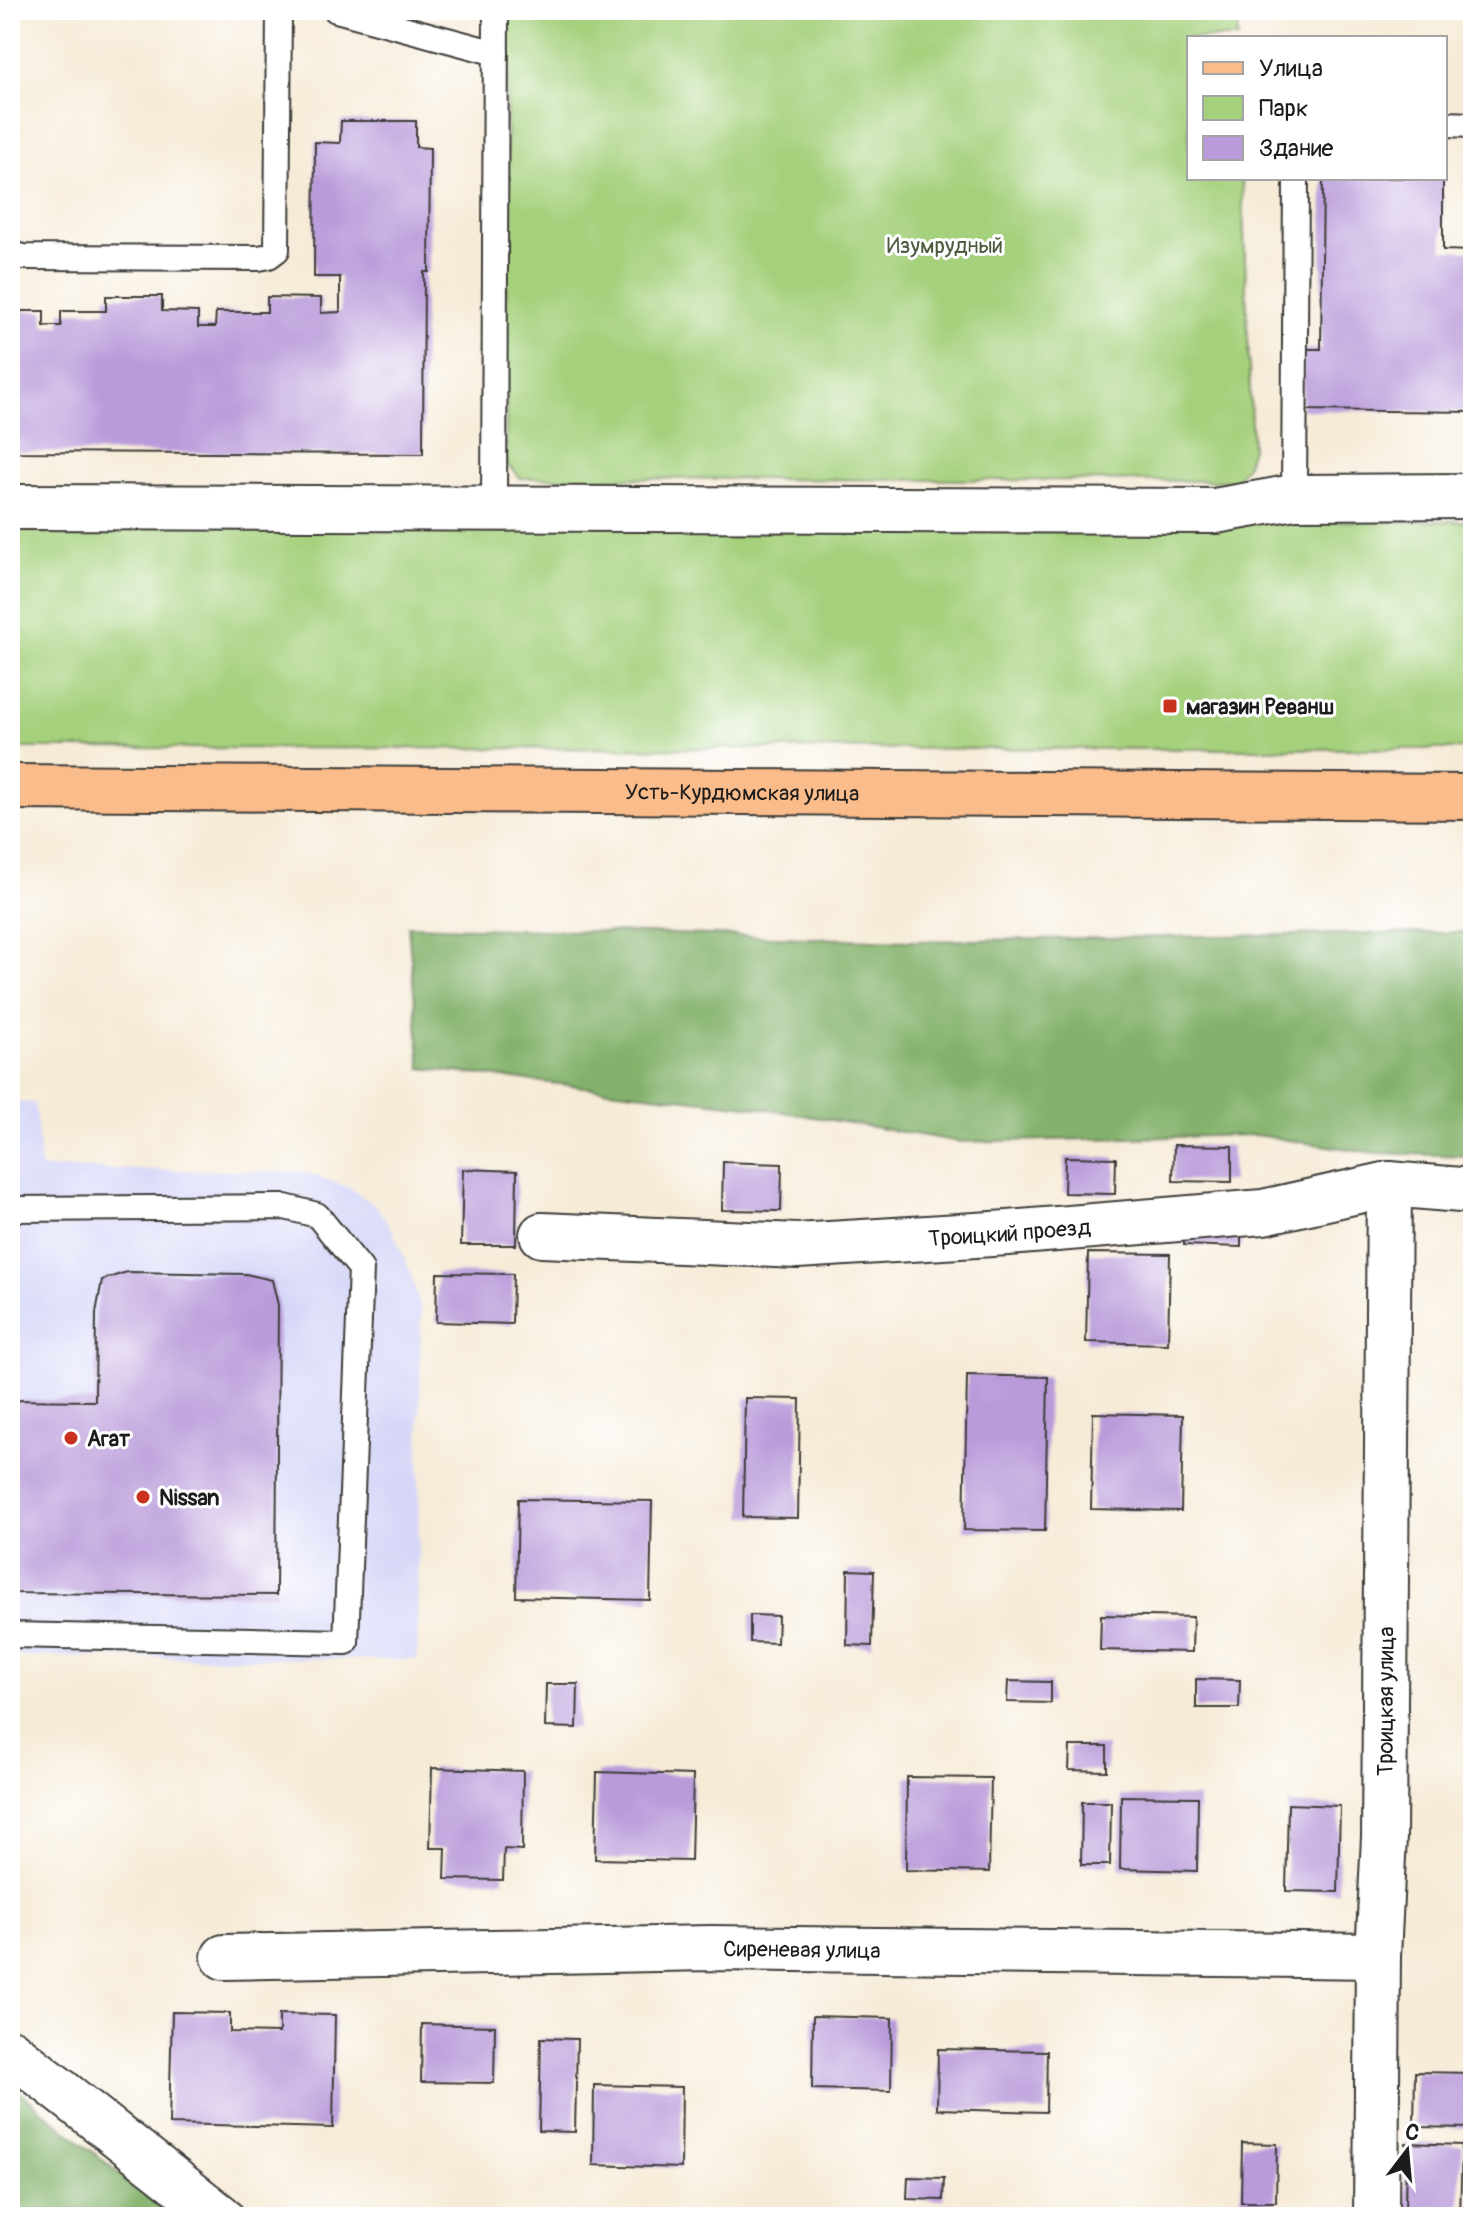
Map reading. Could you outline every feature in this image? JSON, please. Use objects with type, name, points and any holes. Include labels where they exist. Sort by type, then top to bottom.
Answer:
[{"type":"main road","name":"Усть-Курдюмская улица","points":[[10,787],[1473,797]]},
{"type":"street","points":[[10,507],[1215,511],[1294,497],[1473,496]]},
{"type":"street","name":"Троицкий проезд","points":[[542,1235],[797,1246],[1263,1212],[1389,1184],[1473,1191]]},
{"type":"street","name":"Троицкая улица","points":[[1376,2217],[1378,1956],[1384,1837],[1389,1184]]},
{"type":"street","name":"Сиреневая улица","points":[[224,1957],[711,1948],[1378,1956]]},
{"type":"street","points":[[10,2051],[221,2217]]},
{"type":"lane","points":[[10,254],[24,257],[259,258],[277,250],[279,10]]},
{"type":"lane","points":[[336,10],[496,53]]},
{"type":"lane","points":[[494,509],[496,10]]},
{"type":"lane","points":[[1447,124],[1473,125]]},
{"type":"lane","points":[[1294,497],[1296,180]]},
{"type":"lane","points":[[10,1209],[285,1207],[317,1215],[361,1269],[346,1642],[10,1635]]},
{"type":"shaded area","points":[[10,1102],[35,1103],[41,1168],[304,1172],[348,1187],[376,1206],[393,1231],[421,1309],[417,1660],[10,1656]]},
{"type":"green space","name":"Изумрудный","points":[[507,10],[1237,10],[1238,36],[1187,36],[1187,180],[1242,180],[1252,448],[1246,466],[1235,481],[520,478],[506,463]]},
{"type":"green space","points":[[1473,521],[1473,749],[10,748],[10,523]]},
{"type":"green space","points":[[408,926],[909,941],[1473,932],[1473,1156],[1375,1153],[1255,1135],[960,1142],[755,1107],[421,1068]]},
{"type":"green space","points":[[10,2084],[172,2217],[10,2217]]},
{"type":"building","points":[[341,121],[416,121],[416,147],[430,148],[429,272],[424,272],[423,454],[10,452],[10,311],[44,311],[44,326],[61,326],[61,311],[106,311],[106,296],[162,296],[162,311],[198,312],[198,327],[215,327],[216,312],[267,312],[267,297],[321,298],[321,313],[340,312],[340,277],[314,277],[315,142],[340,143]]},
{"type":"building","points":[[1323,180],[1443,180],[1443,250],[1473,251],[1473,412],[1302,410],[1303,349],[1321,349]]},
{"type":"building","points":[[1174,1145],[1232,1146],[1232,1182],[1173,1181]]},
{"type":"building","points":[[1065,1157],[1116,1158],[1115,1194],[1064,1193]]},
{"type":"building","points":[[723,1162],[782,1164],[781,1211],[722,1210]]},
{"type":"building","points":[[463,1169],[517,1171],[516,1245],[461,1245]]},
{"type":"building","points":[[1184,1228],[1241,1229],[1241,1247],[1184,1245]]},
{"type":"building","points":[[1088,1253],[1170,1254],[1168,1344],[1086,1342]]},
{"type":"building","name":"Nissan","points":[[127,1272],[246,1274],[272,1280],[278,1305],[276,1595],[10,1593],[10,1400],[95,1401],[96,1313],[102,1280]]},
{"type":"building","points":[[437,1273],[513,1274],[512,1324],[436,1322]]},
{"type":"building","points":[[967,1375],[1048,1377],[1045,1531],[964,1530]]},
{"type":"building","points":[[745,1398],[800,1399],[798,1518],[743,1517]]},
{"type":"building","points":[[1093,1413],[1183,1415],[1181,1511],[1091,1509]]},
{"type":"building","points":[[518,1499],[652,1501],[650,1600],[516,1597]]},
{"type":"building","points":[[848,1570],[874,1571],[872,1646],[847,1645]]},
{"type":"building","points":[[750,1615],[778,1616],[777,1643],[750,1642]]},
{"type":"building","points":[[1101,1615],[1193,1617],[1192,1652],[1100,1650]]},
{"type":"building","points":[[1196,1679],[1240,1680],[1239,1708],[1196,1708]]},
{"type":"building","points":[[1008,1681],[1051,1682],[1051,1703],[1007,1702]]},
{"type":"building","points":[[546,1684],[578,1684],[577,1728],[545,1727]]},
{"type":"building","points":[[1070,1746],[1107,1746],[1107,1771],[1069,1770]]},
{"type":"building","points":[[432,1768],[523,1771],[522,1850],[504,1849],[503,1880],[445,1879],[446,1848],[430,1848]]},
{"type":"building","points":[[597,1772],[693,1775],[691,1861],[595,1859]]},
{"type":"building","points":[[907,1777],[991,1778],[989,1872],[906,1870]]},
{"type":"building","points":[[1121,1796],[1198,1797],[1197,1871],[1120,1869]]},
{"type":"building","points":[[1082,1802],[1111,1802],[1110,1865],[1081,1865]]},
{"type":"building","points":[[1288,1804],[1340,1806],[1338,1892],[1286,1891]]},
{"type":"building","points":[[172,2012],[230,2013],[230,2032],[279,2033],[279,2014],[335,2015],[333,2128],[169,2124]]},
{"type":"building","points":[[813,2016],[892,2018],[891,2091],[812,2089]]},
{"type":"building","points":[[422,2024],[495,2026],[494,2083],[421,2082]]},
{"type":"building","points":[[541,2038],[577,2039],[575,2132],[539,2131]]},
{"type":"building","points":[[938,2049],[1047,2051],[1046,2112],[937,2109]]},
{"type":"building","points":[[1415,2072],[1473,2073],[1473,2128],[1414,2127]]},
{"type":"building","points":[[594,2085],[682,2087],[681,2168],[593,2165]]},
{"type":"building","points":[[1242,2143],[1277,2144],[1276,2202],[1241,2202]]},
{"type":"building","points":[[1406,2143],[1462,2145],[1460,2217],[1405,2217]]},
{"type":"building","points":[[908,2177],[944,2178],[943,2200],[907,2199]]},
{"type":"place","name":"магазин Реванш","points":[[1170,706]]},
{"type":"place","name":"Агат","points":[[71,1438]]},
{"type":"place","name":"Nissan","points":[[143,1497]]}]
